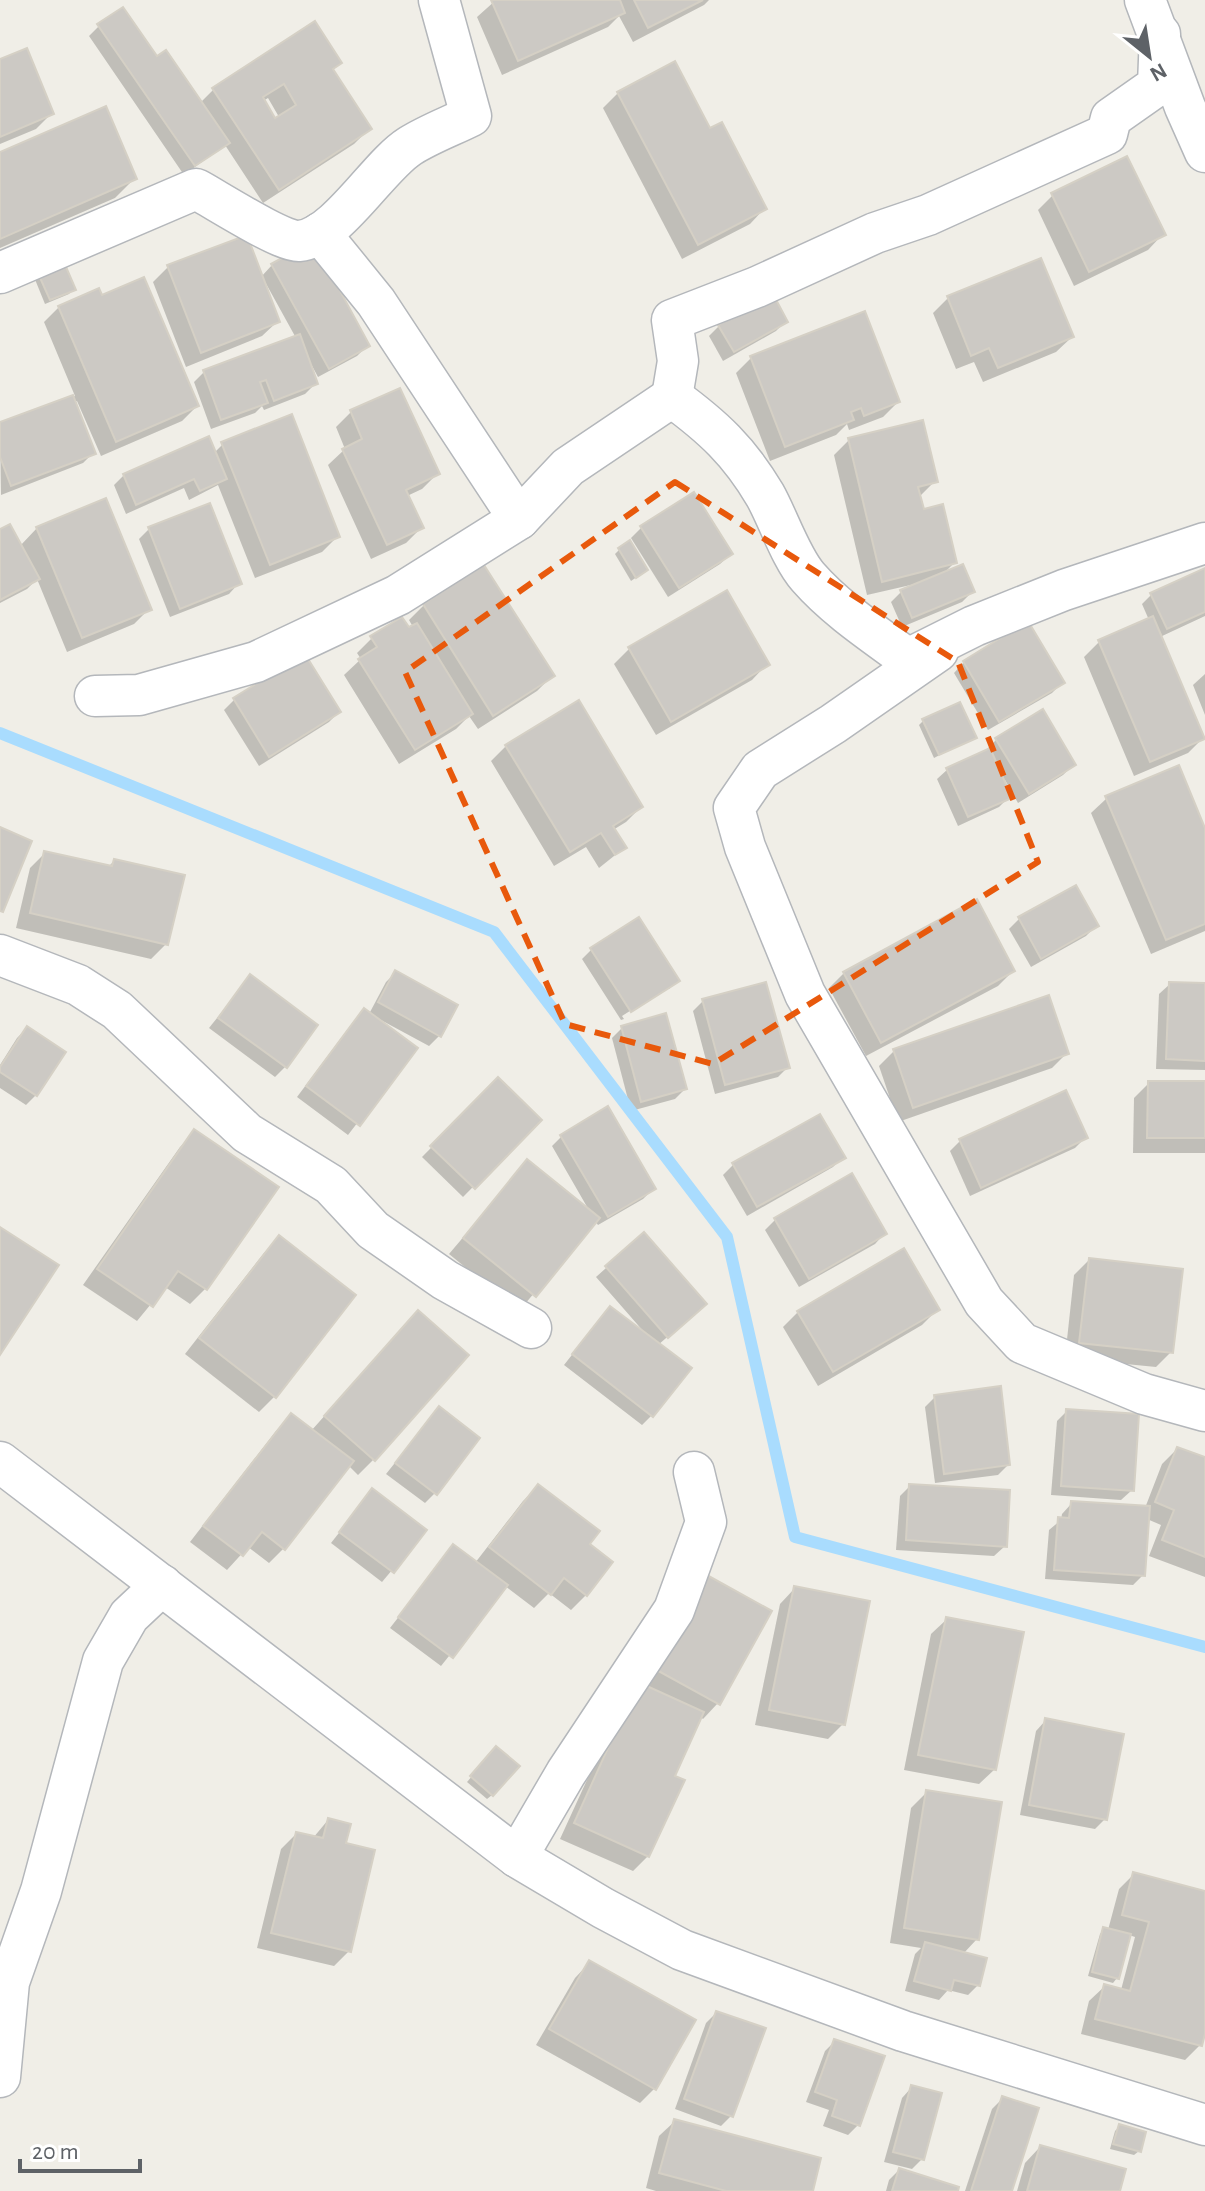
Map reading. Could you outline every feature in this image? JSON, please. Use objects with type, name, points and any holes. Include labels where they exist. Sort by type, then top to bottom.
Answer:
[{"type":"street","points":[[0,273],[196,189],[271,233],[298,242],[320,233],[408,147],[471,116],[439,0]]},
{"type":"street","points":[[1153,17],[1185,107],[1205,152]]},
{"type":"street","points":[[1107,134],[1111,118],[1158,85],[1153,17]]},
{"type":"street","points":[[95,696],[139,695],[256,662],[398,595],[519,519],[568,467],[672,397],[678,361],[672,320],[757,287],[875,233],[928,215],[1107,134],[1185,107]]},
{"type":"street","points":[[320,233],[376,302],[519,519]]},
{"type":"street","points":[[672,397],[713,427],[732,447],[764,494],[806,575],[847,613],[908,659],[974,626],[1064,590],[1205,543]]},
{"type":"street","points":[[974,626],[833,724],[760,770],[734,808],[745,847],[805,994],[984,1302],[1022,1343],[1144,1394],[1205,1411]]},
{"type":"street","points":[[0,955],[78,985],[117,1010],[247,1133],[331,1185],[373,1230],[445,1280],[531,1328]]},
{"type":"street","points":[[0,1462],[517,1857],[603,1908],[682,1950],[903,2031],[1205,2125]]},
{"type":"street","points":[[517,1857],[566,1773],[674,1610],[706,1522],[694,1472]]},
{"type":"street","points":[[0,2077],[9,1982],[41,1891],[103,1661],[129,1616],[162,1585]]},
{"type":"highlighted area","points":[[675,482],[958,662],[1038,862],[713,1064],[565,1024],[405,672]]},
{"type":"building","points":[[491,0],[620,0],[625,13],[518,61]]},
{"type":"building","points":[[634,0],[703,0],[648,28]]},
{"type":"building","points":[[123,7],[157,56],[166,50],[230,143],[195,166],[97,24]]},
{"type":"building","points":[[315,21],[342,63],[333,69],[372,129],[279,190],[212,88]],"holes":[[[284,84],[296,105],[275,118],[263,97]]]},
{"type":"building","points":[[27,48],[54,114],[0,137],[0,59]]},
{"type":"building","points":[[675,61],[710,128],[722,122],[767,209],[698,245],[617,92]]},
{"type":"building","points":[[106,106],[137,179],[0,239],[0,152]]},
{"type":"building","points":[[1127,156],[1166,235],[1089,272],[1051,193]]},
{"type":"building","points":[[247,235],[280,322],[201,353],[167,265]]},
{"type":"building","points":[[313,241],[370,346],[329,369],[271,264]]},
{"type":"building","points":[[1041,258],[1074,337],[998,368],[989,348],[971,356],[947,296]]},
{"type":"building","points":[[63,260],[76,290],[50,300],[37,271]]},
{"type":"building","points":[[144,277],[199,406],[116,442],[58,306],[99,288],[102,295]]},
{"type":"building","points":[[773,294],[788,322],[734,352],[718,325]]},
{"type":"building","points":[[865,311],[900,402],[864,416],[861,408],[851,412],[854,420],[785,447],[750,356]]},
{"type":"building","points":[[300,334],[318,384],[274,401],[266,380],[260,382],[268,403],[221,420],[203,370]]},
{"type":"building","points":[[400,388],[440,474],[406,490],[424,528],[387,545],[342,449],[362,439],[350,410]]},
{"type":"building","points":[[73,395],[96,454],[11,486],[0,457],[0,422]]},
{"type":"building","points":[[292,414],[340,537],[270,565],[221,442]]},
{"type":"building","points":[[923,420],[938,482],[918,487],[924,509],[943,504],[957,563],[882,582],[848,438]]},
{"type":"building","points":[[209,436],[227,479],[200,491],[194,479],[136,505],[123,474]]},
{"type":"building","points":[[694,492],[733,554],[679,588],[640,526]]},
{"type":"building","points":[[106,498],[152,610],[82,638],[36,527]]},
{"type":"building","points":[[210,503],[242,584],[180,609],[148,527]]},
{"type":"building","points":[[10,524],[40,579],[0,600],[0,529]]},
{"type":"building","points":[[630,540],[648,570],[636,578],[618,548]]},
{"type":"building","points":[[963,564],[975,592],[912,618],[900,590]]},
{"type":"building","points":[[484,565],[555,676],[493,716],[423,604]]},
{"type":"building","points":[[1205,568],[1205,612],[1167,629],[1150,593]]},
{"type":"building","points":[[727,590],[770,665],[671,722],[628,647]]},
{"type":"building","points":[[1153,616],[1205,739],[1150,762],[1098,640]]},
{"type":"building","points":[[402,617],[409,627],[417,623],[473,714],[415,750],[358,659],[377,647],[370,636]]},
{"type":"building","points":[[1028,621],[1065,683],[999,722],[963,661]]},
{"type":"building","points":[[305,654],[341,712],[269,757],[233,698]]},
{"type":"building","points":[[579,700],[643,807],[613,826],[627,848],[615,855],[601,833],[570,852],[505,745]]},
{"type":"building","points":[[960,702],[977,738],[939,755],[922,719]]},
{"type":"building","points":[[1043,709],[1076,765],[1029,794],[995,738]]},
{"type":"building","points":[[990,748],[1012,798],[968,817],[946,768]]},
{"type":"building","points":[[1179,765],[1205,828],[1205,924],[1166,940],[1105,796]]},
{"type":"building","points":[[0,827],[32,841],[3,912],[0,911]]},
{"type":"building","points":[[44,851],[112,866],[114,859],[185,875],[168,945],[30,913]]},
{"type":"building","points":[[1076,885],[1099,926],[1041,959],[1018,917]]},
{"type":"building","points":[[977,899],[1015,971],[881,1043],[843,972]]},
{"type":"building","points":[[639,917],[680,981],[631,1012],[590,948]]},
{"type":"building","points":[[395,970],[458,1005],[441,1037],[378,1002]]},
{"type":"building","points":[[250,974],[318,1025],[287,1068],[218,1018]]},
{"type":"building","points":[[766,982],[790,1068],[725,1085],[702,999]]},
{"type":"building","points":[[1169,982],[1205,983],[1205,1061],[1166,1059]]},
{"type":"building","points":[[1049,995],[1069,1054],[913,1108],[893,1049]]},
{"type":"building","points":[[364,1008],[418,1048],[360,1126],[306,1086]]},
{"type":"building","points":[[666,1013],[687,1089],[641,1102],[621,1026]]},
{"type":"building","points":[[27,1026],[66,1052],[37,1096],[0,1072],[0,1067]]},
{"type":"building","points":[[498,1077],[542,1120],[475,1189],[430,1146]]},
{"type":"building","points":[[1148,1081],[1205,1081],[1205,1138],[1147,1138]]},
{"type":"building","points":[[1066,1090],[1088,1138],[981,1188],[959,1139]]},
{"type":"building","points":[[608,1106],[656,1189],[608,1217],[560,1135]]},
{"type":"building","points":[[820,1114],[846,1158],[757,1207],[732,1163]]},
{"type":"building","points":[[194,1129],[279,1187],[207,1290],[178,1271],[153,1307],[97,1269]]},
{"type":"building","points":[[527,1159],[600,1218],[536,1297],[463,1238]]},
{"type":"building","points":[[852,1173],[887,1234],[809,1279],[774,1218]]},
{"type":"building","points":[[0,1227],[59,1265],[0,1355]]},
{"type":"building","points":[[644,1232],[707,1304],[668,1338],[605,1266]]},
{"type":"building","points":[[279,1235],[356,1295],[276,1398],[199,1338]]},
{"type":"building","points":[[904,1248],[940,1310],[833,1372],[797,1311]]},
{"type":"building","points":[[1089,1258],[1183,1269],[1173,1353],[1079,1343]]},
{"type":"building","points":[[610,1306],[692,1368],[653,1417],[572,1354]]},
{"type":"building","points":[[418,1310],[469,1355],[375,1461],[324,1416]]},
{"type":"building","points":[[1001,1386],[1010,1465],[944,1474],[934,1395]]},
{"type":"building","points":[[439,1406],[480,1438],[437,1495],[395,1463]]},
{"type":"building","points":[[1066,1409],[1139,1414],[1134,1491],[1061,1486]]},
{"type":"building","points":[[291,1413],[354,1461],[285,1550],[262,1532],[243,1556],[203,1526]]},
{"type":"building","points":[[1177,1447],[1205,1457],[1205,1557],[1162,1540],[1174,1510],[1155,1502]]},
{"type":"building","points":[[538,1484],[600,1531],[590,1544],[613,1562],[587,1596],[564,1578],[551,1595],[489,1547]]},
{"type":"building","points":[[909,1484],[1010,1490],[1007,1547],[906,1540]]},
{"type":"building","points":[[372,1488],[427,1530],[394,1573],[339,1532]]},
{"type":"building","points":[[1071,1501],[1150,1506],[1145,1576],[1054,1570],[1058,1517],[1069,1518]]},
{"type":"building","points":[[453,1544],[508,1585],[453,1658],[398,1617]]},
{"type":"building","points":[[705,1574],[772,1611],[720,1705],[653,1668]]},
{"type":"building","points":[[794,1586],[870,1601],[845,1725],[769,1710]]},
{"type":"building","points":[[946,1617],[1024,1632],[996,1770],[918,1755]]},
{"type":"building","points":[[638,1682],[704,1712],[675,1776],[685,1780],[649,1857],[574,1823]]},
{"type":"building","points":[[1045,1718],[1124,1734],[1107,1820],[1029,1805]]},
{"type":"building","points":[[496,1746],[520,1766],[493,1796],[470,1776]]},
{"type":"building","points":[[926,1790],[1002,1802],[979,1940],[904,1928]]},
{"type":"building","points":[[328,1818],[351,1824],[346,1843],[375,1850],[351,1952],[271,1933],[296,1832],[323,1838]]},
{"type":"building","points":[[1133,1872],[1205,1891],[1205,2034],[1202,2046],[1095,2019],[1104,1984],[1130,1991],[1149,1922],[1122,1915]]},
{"type":"building","points":[[1103,1927],[1131,1934],[1119,1979],[1092,1972]]},
{"type":"building","points":[[925,1942],[987,1958],[980,1986],[954,1980],[951,1991],[914,1981]]},
{"type":"building","points":[[589,1960],[696,2020],[656,2090],[549,2029]]},
{"type":"building","points":[[716,2011],[766,2028],[733,2117],[684,2099]]},
{"type":"building","points":[[834,2039],[885,2056],[860,2126],[832,2116],[837,2100],[815,2092]]},
{"type":"building","points":[[911,2085],[942,2093],[924,2160],[893,2152]]},
{"type":"building","points":[[1002,2096],[1039,2108],[1012,2191],[971,2191]]},
{"type":"building","points":[[674,2119],[821,2158],[813,2191],[726,2191],[659,2173]]},
{"type":"building","points":[[1119,2124],[1146,2132],[1141,2152],[1113,2144]]},
{"type":"building","points":[[1040,2145],[1126,2169],[1120,2191],[1027,2191]]},
{"type":"building","points":[[899,2168],[959,2187],[958,2191],[892,2191]]},
{"type":"waterway","points":[[0,733],[494,932],[727,1237],[795,1537],[1205,1647]]}]
